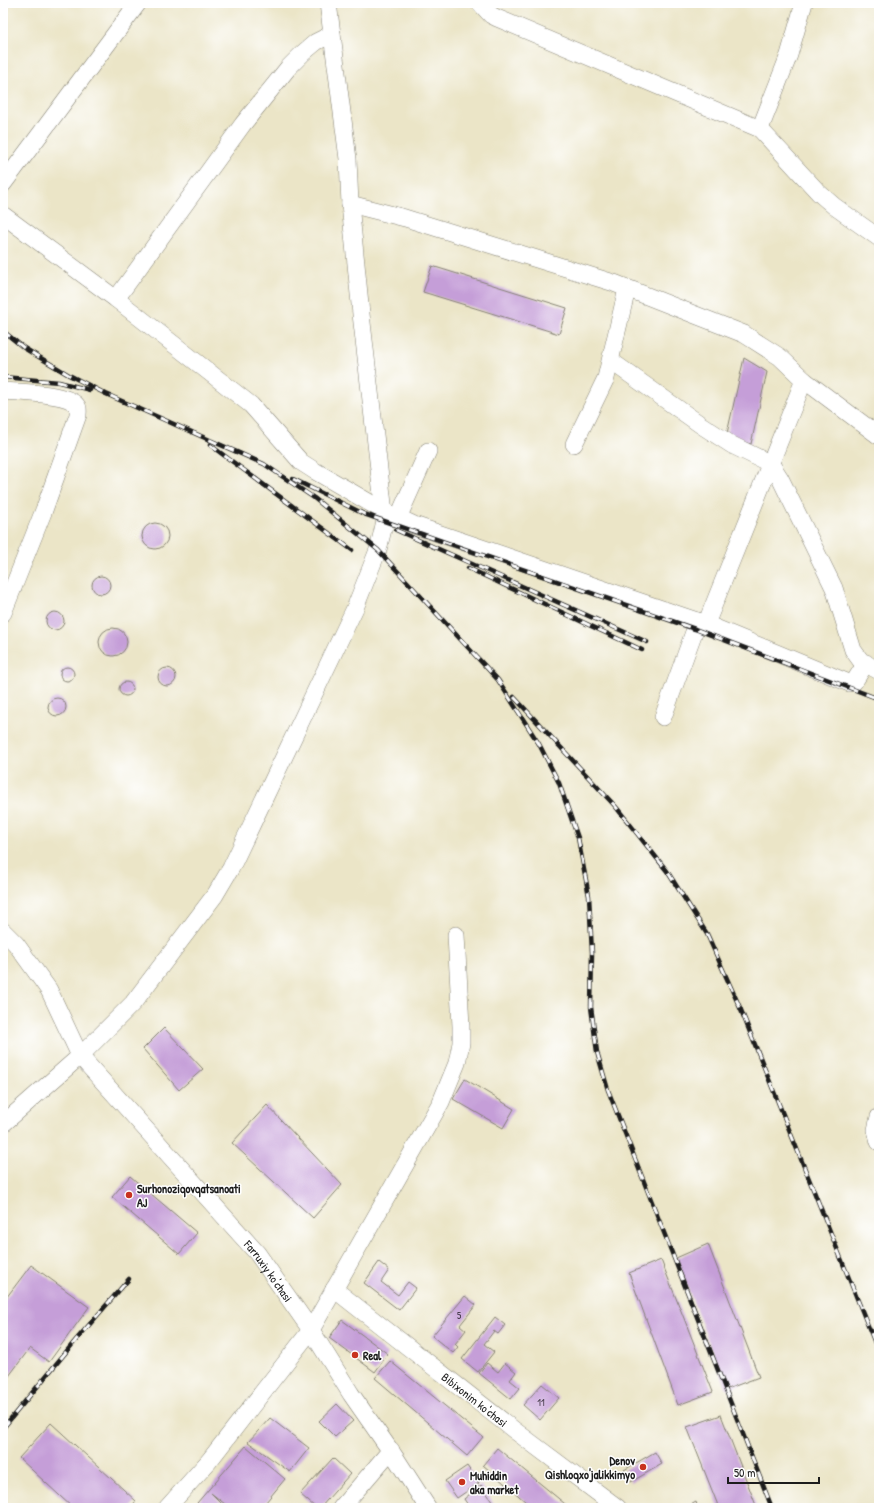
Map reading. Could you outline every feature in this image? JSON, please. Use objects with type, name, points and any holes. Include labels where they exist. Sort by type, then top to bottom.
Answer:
[{"type":"street","points":[[3,184],[138,3]]},
{"type":"street","points":[[328,3],[348,159],[350,204],[391,514]]},
{"type":"street","points":[[480,3],[491,15],[497,18],[760,129],[819,193],[834,206],[879,238]]},
{"type":"street","points":[[760,129],[789,55],[804,3]]},
{"type":"street","points":[[116,299],[243,124],[275,84],[303,53],[316,42],[332,34]]},
{"type":"street","points":[[350,204],[405,218],[606,281],[744,334],[780,357],[804,380],[879,436]]},
{"type":"street","points":[[3,215],[116,299],[251,405],[301,462],[391,514],[422,527],[702,622],[849,683],[854,682],[872,667],[861,660],[853,650],[834,588],[780,478],[771,464],[732,445],[701,425],[611,361]]},
{"type":"street","points":[[574,444],[606,378],[627,289]]},
{"type":"street","points":[[662,717],[771,464],[804,380]]},
{"type":"street","points":[[3,391],[43,393],[57,396],[74,402],[77,405],[78,415],[44,510],[3,613]]},
{"type":"street","points":[[3,1124],[80,1056],[133,1003],[215,894],[231,868],[354,608],[378,550],[385,521],[391,514],[428,451]]},
{"type":"street","name":"Farruxiy ko'chasi","points":[[3,931],[16,944],[49,990],[80,1056],[257,1254],[311,1330],[351,1394],[391,1450],[428,1508]]},
{"type":"street","points":[[167,1508],[209,1461],[311,1330],[441,1102],[457,1063],[461,1043],[456,935]]},
{"type":"street","points":[[879,1118],[876,1130],[879,1142]]},
{"type":"street","name":"Bibixonim ko'chasi","points":[[334,1289],[514,1430],[618,1508]]},
{"type":"street","points":[[341,1508],[391,1450]]},
{"type":"building","points":[[432,266],[567,308],[559,334],[423,292]]},
{"type":"building","points":[[744,358],[767,372],[751,444],[726,438]]},
{"type":"building","points":[[155,523],[164,527],[168,536],[164,545],[155,549],[146,545],[142,536],[146,527]]},
{"type":"building","points":[[101,576],[107,579],[110,585],[107,591],[101,594],[95,591],[92,585],[95,579]]},
{"type":"building","points":[[55,612],[61,615],[64,621],[61,627],[55,630],[49,627],[46,621],[49,615]]},
{"type":"building","points":[[113,628],[123,632],[127,642],[123,652],[113,656],[103,652],[99,642],[103,632]]},
{"type":"building","points":[[67,667],[72,669],[74,674],[72,679],[67,681],[62,679],[60,674],[62,669]]},
{"type":"building","points":[[167,668],[173,671],[176,677],[173,683],[167,686],[161,683],[158,677],[161,671]]},
{"type":"building","points":[[126,682],[131,684],[133,689],[131,694],[126,696],[121,694],[119,689],[121,684]]},
{"type":"building","points":[[57,698],[63,701],[66,707],[63,713],[57,716],[51,713],[48,707],[51,701]]},
{"type":"building","points":[[164,1028],[203,1069],[179,1090],[143,1049]]},
{"type":"building","points":[[465,1079],[514,1109],[503,1128],[453,1099]]},
{"type":"building","points":[[267,1105],[342,1185],[313,1218],[232,1143]]},
{"type":"building","points":[[130,1176],[197,1233],[179,1254],[112,1197]]},
{"type":"building","points":[[708,1244],[759,1377],[727,1389],[676,1258]]},
{"type":"building","points":[[661,1260],[713,1392],[678,1405],[629,1273]]},
{"type":"building","points":[[379,1262],[389,1270],[381,1282],[398,1295],[408,1282],[416,1288],[399,1310],[364,1283]]},
{"type":"building","points":[[31,1265],[89,1307],[49,1362],[30,1348],[3,1384],[3,1302]]},
{"type":"building","points":[[465,1296],[476,1305],[460,1325],[466,1330],[455,1344],[458,1347],[453,1353],[432,1336]]},
{"type":"building","points":[[495,1317],[505,1325],[498,1334],[494,1331],[484,1344],[494,1352],[478,1372],[462,1359]]},
{"type":"building","points":[[342,1320],[388,1354],[375,1372],[329,1338]]},
{"type":"building","points":[[390,1361],[483,1437],[467,1456],[375,1378]]},
{"type":"building","points":[[487,1363],[498,1372],[505,1363],[516,1372],[510,1380],[520,1388],[511,1399],[479,1373]]},
{"type":"building","points":[[542,1384],[559,1398],[540,1420],[523,1405]]},
{"type":"building","points":[[337,1404],[353,1421],[335,1437],[319,1421]]},
{"type":"building","points":[[721,1415],[757,1508],[719,1508],[687,1427]]},
{"type":"building","points":[[270,1418],[309,1448],[290,1472],[248,1442]]},
{"type":"building","points":[[51,1423],[136,1501],[130,1508],[73,1508],[19,1458]]},
{"type":"building","points":[[246,1446],[285,1479],[261,1508],[230,1508],[211,1493],[226,1508],[202,1508],[197,1503]]},
{"type":"building","points":[[497,1448],[570,1508],[533,1508],[483,1465]]},
{"type":"building","name":"Denov Qishloqxo'jalikkimyo","points":[[655,1452],[662,1464],[631,1482],[624,1470]]},
{"type":"building","points":[[333,1458],[350,1474],[320,1508],[316,1508],[300,1494]]},
{"type":"building","name":"Muhiddin aka market","points":[[467,1466],[479,1483],[457,1498],[445,1481]]},
{"type":"building","points":[[481,1485],[497,1508],[470,1508],[464,1499]]},
{"type":"building","points":[[696,1502],[698,1508],[685,1508]]},
{"type":"railway","points":[[3,331],[24,348],[69,375],[106,394],[264,464],[314,498],[378,550],[498,680],[539,744],[559,783],[578,838],[589,896],[592,953],[591,1007],[597,1052],[608,1090],[772,1508]]},
{"type":"railway","points":[[3,377],[59,382],[90,390]]},
{"type":"railway","points":[[210,445],[352,550]]},
{"type":"railway","points":[[293,479],[364,514],[695,629],[879,699]]},
{"type":"railway","points":[[396,530],[647,642]]},
{"type":"railway","points":[[468,568],[642,650]]},
{"type":"railway","points":[[514,697],[616,807],[667,871],[707,934],[741,1010],[879,1353]]},
{"type":"railway","points":[[3,1428],[129,1279]]},
{"type":"place","name":"Surhonoziqovqatsanoati AJ","points":[[129,1195]]},
{"type":"place","name":"Real","points":[[355,1355]]},
{"type":"place","name":"Denov Qishloqxo'jalikkimyo","points":[[643,1467]]},
{"type":"place","name":"Muhiddin aka market","points":[[462,1482]]}]
